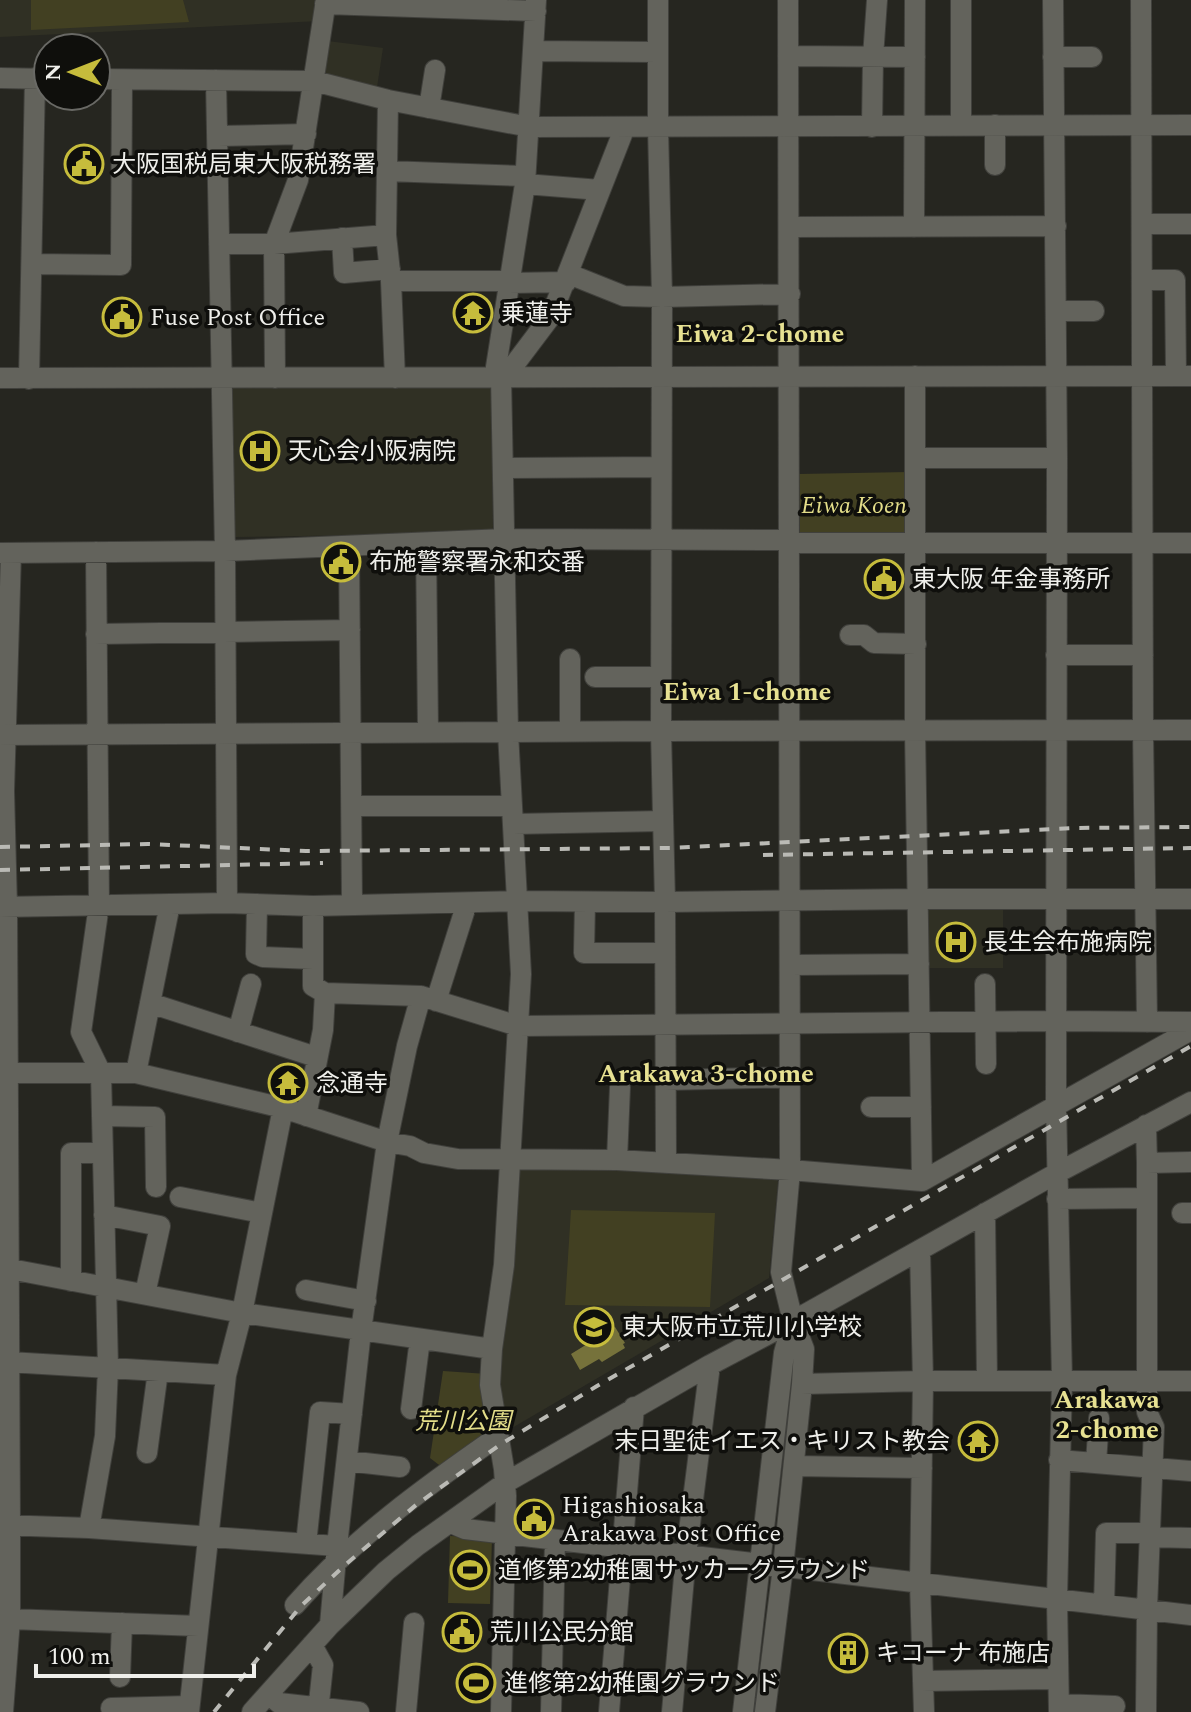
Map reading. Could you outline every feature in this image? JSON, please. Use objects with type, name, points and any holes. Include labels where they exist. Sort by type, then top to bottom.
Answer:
[{"type":"street","points":[[658,0],[666,1163]]},
{"type":"street","points":[[765,1712],[794,1466],[804,1349],[793,1321],[781,1272],[790,1170],[788,0]]},
{"type":"street","points":[[872,127],[877,0]]},
{"type":"street","points":[[914,227],[915,0]]},
{"type":"street","points":[[961,0],[961,125]]},
{"type":"street","points":[[1053,0],[1057,458],[1056,1104],[1062,1380],[1057,1600],[1059,1708],[1115,1706]]},
{"type":"street","points":[[1141,0],[1147,1022]]},
{"type":"street","points":[[275,378],[274,244],[298,180],[326,2],[536,6],[525,180],[496,367],[503,377],[508,732],[521,974],[504,1265],[490,1385],[505,1483],[501,1712]]},
{"type":"street","points":[[534,51],[657,52]]},
{"type":"street","points":[[788,56],[915,57]]},
{"type":"street","points":[[1053,57],[1092,57]]},
{"type":"street","points":[[429,108],[435,70]]},
{"type":"street","points":[[0,78],[32,78]]},
{"type":"street","points":[[112,80],[314,81],[388,100],[530,127],[1191,125]]},
{"type":"street","points":[[32,264],[121,265],[122,80]]},
{"type":"street","points":[[216,80],[225,551],[227,903]]},
{"type":"street","points":[[388,100],[386,235],[395,378]]},
{"type":"street","points":[[29,379],[40,112]]},
{"type":"street","points":[[995,125],[995,165]]},
{"type":"street","points":[[503,377],[551,316],[625,127]]},
{"type":"street","points":[[218,136],[306,134]]},
{"type":"street","points":[[387,171],[525,180],[600,190]]},
{"type":"street","points":[[1142,224],[1191,224]]},
{"type":"street","points":[[790,227],[1056,226]]},
{"type":"street","points":[[219,244],[274,244],[386,235]]},
{"type":"street","points":[[342,238],[344,273],[509,282],[567,278],[624,296],[790,294]]},
{"type":"street","points":[[0,378],[1183,376],[1175,280],[1142,280]]},
{"type":"street","points":[[1056,311],[1094,311]]},
{"type":"street","points":[[915,376],[915,730],[922,1181]]},
{"type":"street","points":[[916,458],[1057,458]]},
{"type":"street","points":[[504,468],[661,467]]},
{"type":"street","points":[[3,1712],[2,1690],[10,1619],[5,1526],[7,1073],[2,735],[6,553],[225,551],[505,539],[1191,543]]},
{"type":"street","points":[[426,543],[428,732]]},
{"type":"street","points":[[349,546],[352,905]]},
{"type":"street","points":[[89,1528],[105,1436],[108,1367],[101,1073],[81,1032],[99,905],[96,552]]},
{"type":"street","points":[[96,634],[350,630]]},
{"type":"street","points":[[850,635],[864,635],[874,643],[916,644]]},
{"type":"street","points":[[1056,655],[1143,655]]},
{"type":"street","points":[[570,659],[570,731]]},
{"type":"street","points":[[595,677],[661,677]]},
{"type":"street","points":[[2,735],[1191,730]]},
{"type":"street","points":[[352,806],[663,821]]},
{"type":"street","points":[[3,907],[227,903],[313,906],[516,901],[1191,899]]},
{"type":"street","points":[[585,902],[584,953],[665,953]]},
{"type":"street","points":[[330,1625],[361,1331],[387,1142],[407,1046],[467,903]]},
{"type":"street","points":[[136,1073],[170,904]]},
{"type":"street","points":[[257,904],[256,954],[313,959]]},
{"type":"street","points":[[313,906],[313,986],[325,993],[429,998],[518,1026],[1191,1022]]},
{"type":"street","points":[[790,965],[919,964]]},
{"type":"street","points":[[238,1032],[251,984]]},
{"type":"street","points":[[985,984],[986,1064]]},
{"type":"street","points":[[306,1116],[323,1030],[325,993]]},
{"type":"street","points":[[150,1003],[316,1057]]},
{"type":"street","points":[[7,1073],[136,1073],[283,1108],[387,1142],[410,1146],[424,1153],[458,1159],[617,1160],[922,1181],[1191,1030]]},
{"type":"street","points":[[666,1080],[790,1077]]},
{"type":"street","points":[[617,1160],[620,1087]]},
{"type":"street","points":[[252,1712],[330,1625],[386,1571],[505,1483],[634,1407],[1191,1102]]},
{"type":"street","points":[[871,1107],[921,1107]]},
{"type":"street","points":[[111,1708],[189,1709],[226,1375],[242,1313],[283,1108]]},
{"type":"street","points":[[102,1116],[155,1117],[156,1187]]},
{"type":"street","points":[[1146,1125],[1147,1412],[1154,1427],[1146,1712]]},
{"type":"street","points":[[71,1281],[71,1153],[102,1153]]},
{"type":"street","points":[[1147,1163],[1191,1162]]},
{"type":"street","points":[[180,1197],[262,1213]]},
{"type":"street","points":[[1057,1199],[1147,1198]]},
{"type":"street","points":[[985,1213],[987,1381]]},
{"type":"street","points":[[104,1215],[160,1226],[145,1294]]},
{"type":"street","points":[[920,1250],[923,1381],[920,1584],[924,1712]]},
{"type":"street","points":[[4,1268],[242,1313],[492,1349]]},
{"type":"street","points":[[306,1290],[366,1301]]},
{"type":"street","points":[[743,1712],[784,1353],[793,1321]]},
{"type":"street","points":[[411,1409],[420,1339]]},
{"type":"street","points":[[6,1349],[108,1367],[226,1375]]},
{"type":"street","points":[[672,1712],[686,1555],[710,1365]]},
{"type":"street","points":[[147,1453],[158,1371]]},
{"type":"street","points":[[802,1384],[1191,1381]]},
{"type":"street","points":[[609,1712],[634,1407]]},
{"type":"street","points":[[306,1544],[320,1412],[352,1414]]},
{"type":"street","points":[[1096,1463],[1099,1418]]},
{"type":"street","points":[[295,1605],[336,1554],[497,1437]]},
{"type":"street","points":[[1059,1460],[1191,1471]]},
{"type":"street","points":[[347,1461],[400,1467]]},
{"type":"street","points":[[794,1466],[922,1468]]},
{"type":"street","points":[[451,1523],[465,1529],[505,1534],[1191,1615]]},
{"type":"street","points":[[5,1526],[89,1528],[306,1544],[336,1554]]},
{"type":"street","points":[[1104,1605],[1106,1533],[1191,1538]]},
{"type":"street","points":[[551,1712],[555,1540]]},
{"type":"street","points":[[10,1619],[198,1626]]},
{"type":"street","points":[[120,1677],[122,1623]]},
{"type":"street","points":[[406,1712],[414,1623]]},
{"type":"street","points":[[312,1645],[323,1665],[318,1710]]},
{"type":"street","points":[[923,1681],[1058,1679]]},
{"type":"street","points":[[268,1694],[279,1703],[318,1710],[359,1712]]},
{"type":"shaded area","points":[[0,0],[322,0],[319,21],[100,32],[32,32],[32,35],[0,37]]},
{"type":"shaded area","points":[[327,41],[383,48],[376,94],[320,80]]},
{"type":"shaded area","points":[[491,382],[493,533],[234,537],[232,386]]},
{"type":"shaded area","points":[[1003,905],[1003,968],[927,968],[927,906]]},
{"type":"shaded area","name":"東大阪市立荒川小学校","points":[[519,1167],[605,1167],[775,1177],[778,1181],[769,1278],[505,1432],[499,1376]]},
{"type":"shaded area","points":[[615,1327],[625,1348],[602,1362],[599,1359],[580,1370],[571,1354]]},
{"type":"green space","points":[[31,0],[183,0],[189,22],[31,30]]},
{"type":"green space","name":"Eiwa Koen","points":[[909,472],[909,536],[800,537],[799,474]]},
{"type":"green space","points":[[571,1210],[715,1213],[710,1307],[565,1305]]},
{"type":"green space","name":"荒川公園","points":[[443,1371],[487,1374],[492,1434],[443,1468],[430,1458]]},
{"type":"green space","name":"道修第2幼稚園サッカーグラウンド","points":[[450,1536],[492,1538],[490,1604],[448,1603]]},
{"type":"railway","points":[[0,847],[148,844],[306,851],[671,848],[1073,828],[1191,827]]},
{"type":"railway","points":[[763,855],[1191,848]]},
{"type":"railway","points":[[0,870],[323,863]]},
{"type":"railway","points":[[214,1712],[301,1606],[416,1505],[501,1444],[1191,1046]]},
{"type":"place","name":"大阪国税局東大阪税務署","points":[[84,164]]},
{"type":"place","name":"乗蓮寺","points":[[473,313]]},
{"type":"place","name":"Fuse Post Office","points":[[122,317]]},
{"type":"place","name":"天心会小阪病院","points":[[260,451]]},
{"type":"place","name":"布施警察署永和交番","points":[[341,562]]},
{"type":"place","name":"東大阪 年金事務所","points":[[884,579]]},
{"type":"place","name":"長生会布施病院","points":[[956,942]]},
{"type":"place","name":"念通寺","points":[[288,1083]]},
{"type":"place","name":"東大阪市立荒川小学校","points":[[594,1327]]},
{"type":"place","name":"末日聖徒イエス・キリスト教会","points":[[978,1441]]},
{"type":"place","name":"Higashiosaka Arakawa Post Office","points":[[534,1519]]},
{"type":"place","name":"道修第2幼稚園サッカーグラウンド","points":[[470,1570]]},
{"type":"place","name":"荒川公民分館","points":[[462,1632]]},
{"type":"place","name":"キコーナ 布施店","points":[[848,1653]]},
{"type":"place","name":"進修第2幼稚園グラウンド","points":[[476,1683]]},
{"type":"district","name":"Eiwa 2-chome","points":[[760,333]]},
{"type":"district","name":"Eiwa 1-chome","points":[[747,691]]},
{"type":"district","name":"Arakawa 3-chome","points":[[706,1073]]},
{"type":"district","name":"Arakawa 2-chome","points":[[1107,1414]]}]
